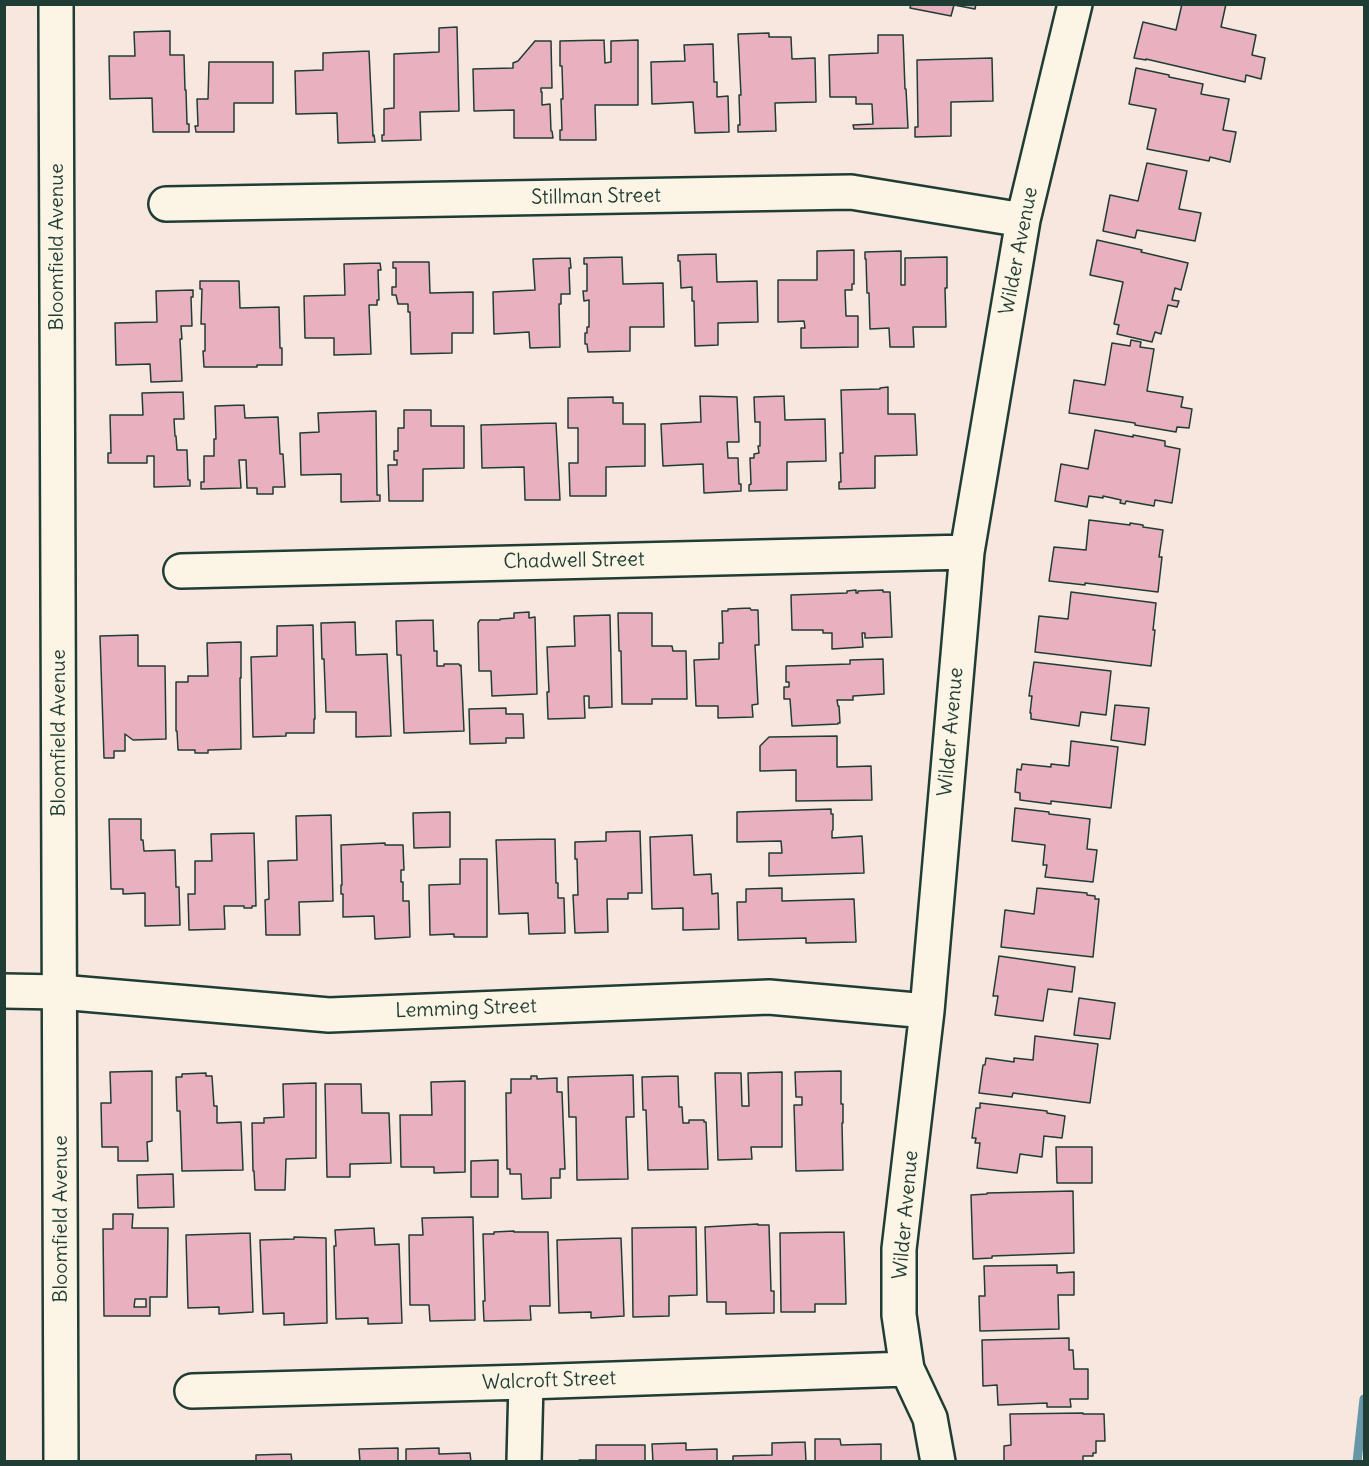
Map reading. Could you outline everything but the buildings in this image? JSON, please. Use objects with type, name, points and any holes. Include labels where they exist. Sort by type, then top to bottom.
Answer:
[{"type":"street","name":"Bloomfield Avenue","points":[[56,4],[61,1461]]},
{"type":"street","name":"Wilder Avenue","points":[[938,1461],[930,1419],[907,1369],[899,1315],[899,1250],[927,1011],[967,552],[1023,220],[1075,4]]},
{"type":"street","name":"Stillman Street","points":[[166,204],[851,192],[1023,220]]},
{"type":"street","name":"Chadwell Street","points":[[181,571],[967,552]]},
{"type":"street","name":"Lemming Street","points":[[4,991],[60,992],[329,1015],[769,997],[927,1011]]},
{"type":"street","name":"Walcroft Street","points":[[192,1392],[907,1369]]},
{"type":"street","points":[[524,1461],[526,1382]]},
{"type":"waterway","points":[[1357,1462],[1364,1399]]}]
